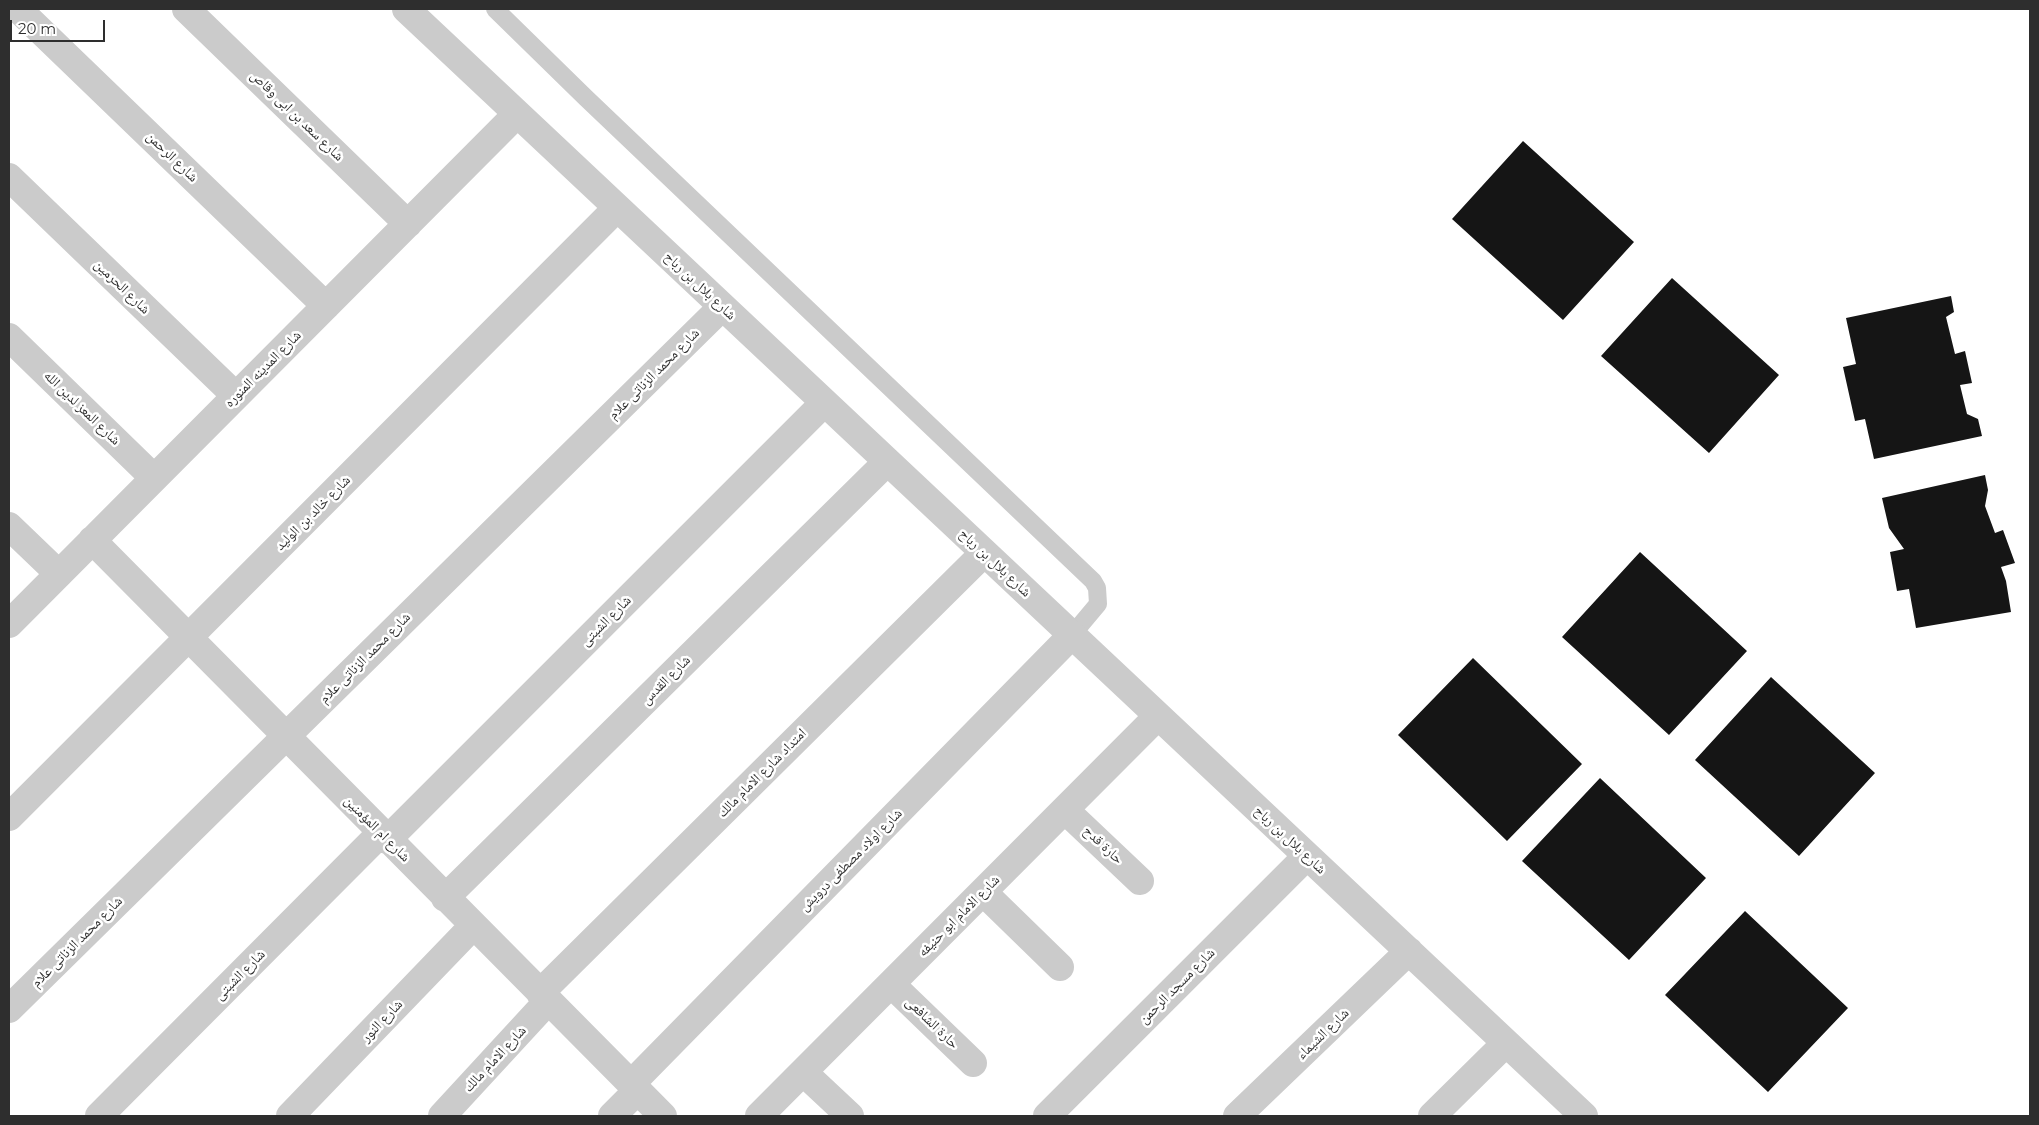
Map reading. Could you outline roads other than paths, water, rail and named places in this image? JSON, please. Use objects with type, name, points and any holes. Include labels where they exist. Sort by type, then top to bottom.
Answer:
[{"type":"street","name":"شارع الرحمن","points":[[18,9],[326,306]]},
{"type":"street","name":"شارع سعد بن ابى وقاص","points":[[186,9],[408,224]]},
{"type":"street","name":"شارع بلال بن رباح","points":[[406,9],[1584,1116]]},
{"type":"street","name":"شارع المدينه المنوره","points":[[9,624],[517,114]]},
{"type":"street","name":"شارع الحرمين","points":[[9,177],[236,396]]},
{"type":"street","name":"شارع خالد بن الوليد","points":[[9,817],[617,208]]},
{"type":"street","name":"شارع محمد الزناتى علام","points":[[9,1009],[722,307]]},
{"type":"street","name":"شارع المعز لدين الله","points":[[9,337],[154,478]]},
{"type":"street","name":"شارع الشبتى","points":[[100,1116],[824,403]]},
{"type":"street","name":"شارع القدس","points":[[445,898],[887,462]]},
{"type":"street","points":[[9,526],[59,574]]},
{"type":"street","name":"شارع ام المؤمنين","points":[[92,540],[663,1116]]},
{"type":"street","name":"امتداد شارع الامام مالك","points":[[544,997],[984,553]]},
{"type":"street","name":"شارع اولاد مصطفى درويش","points":[[612,1116],[634,1087],[1072,635]]},
{"type":"street","name":"شارع الامام ابو حنيفه","points":[[759,1116],[1158,716]]},
{"type":"street","name":"حارة قدح","points":[[1065,810],[1140,881]]},
{"type":"street","name":"شارع مسجد الرحمن","points":[[1047,1116],[1307,856]]},
{"type":"street","points":[[983,892],[1060,966]]},
{"type":"street","name":"شارع النور","points":[[290,1116],[473,926]]},
{"type":"street","name":"شارع الشيماء","points":[[1237,1116],[1409,951]]},
{"type":"street","name":"حارة الشافعى","points":[[891,984],[973,1063]]},
{"type":"street","name":"شارع الامام مالك","points":[[442,1116],[544,997]]},
{"type":"street","points":[[1432,1116],[1506,1043]]},
{"type":"street","points":[[804,1072],[850,1116]]},
{"type":"lane","points":[[495,9],[1093,581],[1097,588],[1098,604],[1072,635]]}]
